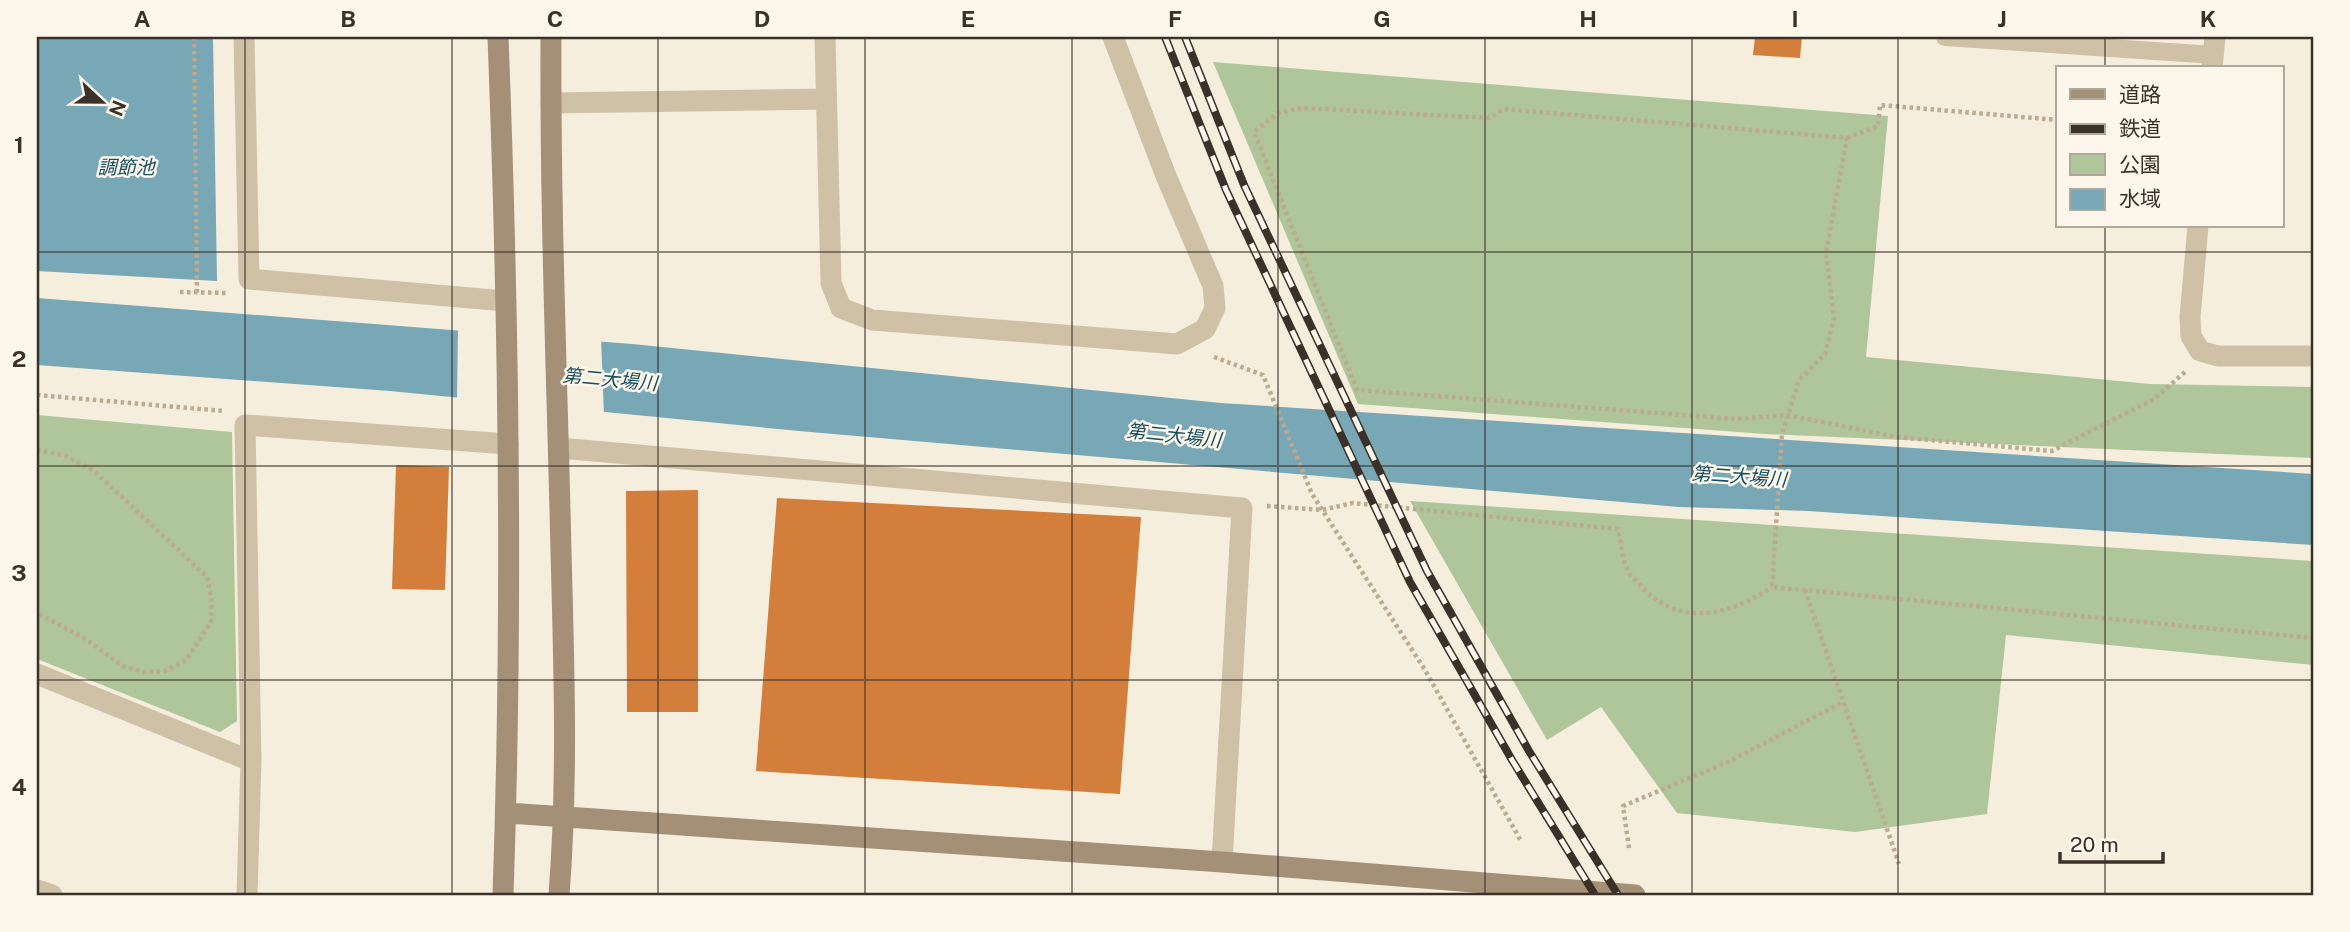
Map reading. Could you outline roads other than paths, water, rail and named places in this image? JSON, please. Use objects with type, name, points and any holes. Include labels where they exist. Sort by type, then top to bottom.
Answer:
[{"type":"street","points":[[244,37],[249,279],[506,310]]},
{"type":"street","points":[[498,37],[508,436],[507,813],[503,895]]},
{"type":"street","points":[[551,37],[553,319],[565,817],[559,895]]},
{"type":"street","points":[[825,37],[831,283],[841,308],[872,320],[1178,344],[1205,329],[1216,308],[1213,286],[1166,176],[1114,37]]},
{"type":"street","points":[[551,103],[826,99]]},
{"type":"street","points":[[2199,228],[2190,317],[2191,336],[2200,351],[2218,356],[2313,356]]},
{"type":"street","points":[[247,895],[251,761],[245,425],[508,436]]},
{"type":"street","points":[[558,440],[1242,508],[1222,862]]},
{"type":"street","points":[[37,674],[251,761]]},
{"type":"street","points":[[507,813],[1222,862],[1490,891],[1635,895]]},
{"type":"street","points":[[37,890],[51,895]]},
{"type":"lane","points":[[1945,37],[2141,43],[2214,53]]},
{"type":"water","name":"調節池","points":[[37,37],[213,37],[217,281],[37,271]]},
{"type":"water","name":"第二大場川","points":[[37,298],[632,344],[1221,403],[2313,474],[2313,545],[1808,511],[1679,507],[799,431],[390,391],[37,365]]},
{"type":"railway","points":[[1165,37],[1226,190],[1410,582],[1512,760],[1595,895]]},
{"type":"railway","points":[[1185,37],[1244,185],[1427,571],[1529,751],[1618,895]]}]
